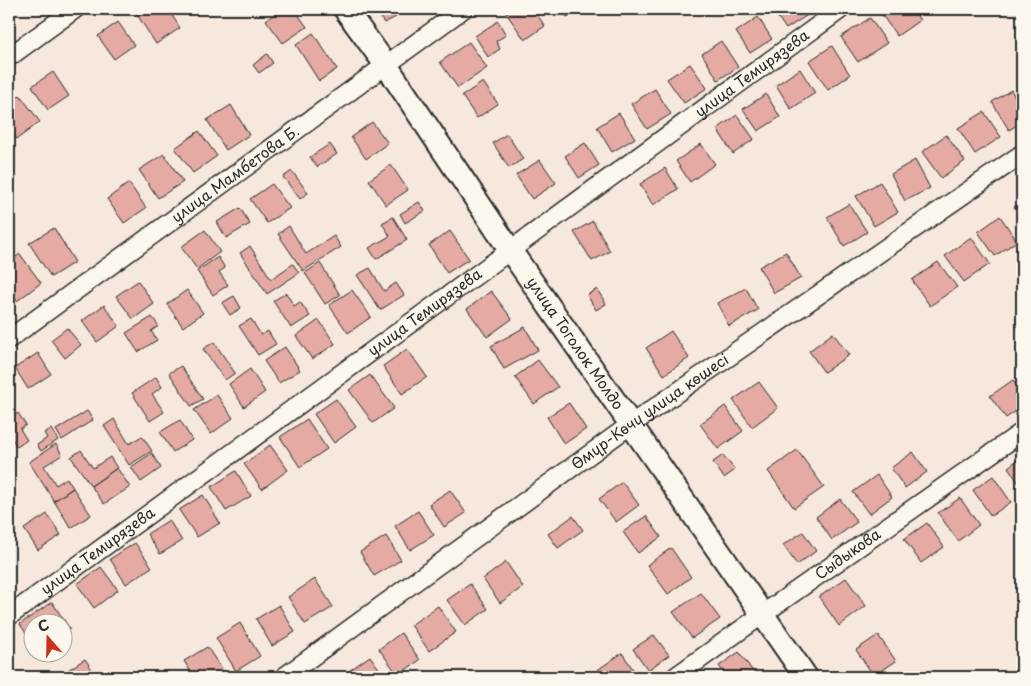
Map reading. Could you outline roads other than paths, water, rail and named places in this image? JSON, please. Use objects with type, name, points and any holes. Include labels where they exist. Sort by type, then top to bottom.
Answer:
[{"type":"street","points":[[9,57],[75,9]]},
{"type":"street","name":"улица Тоголок Молдо","points":[[346,9],[630,425],[806,677]]},
{"type":"street","name":"улица Мамбетова Б.","points":[[9,339],[463,9]]},
{"type":"street","name":"улица Темирязева","points":[[9,616],[841,9]]},
{"type":"street","name":"Өмүр-Көчү улица көшесі","points":[[284,677],[630,425],[1022,154]]},
{"type":"street","name":"Сыдыкова","points":[[675,677],[1022,432]]}]
